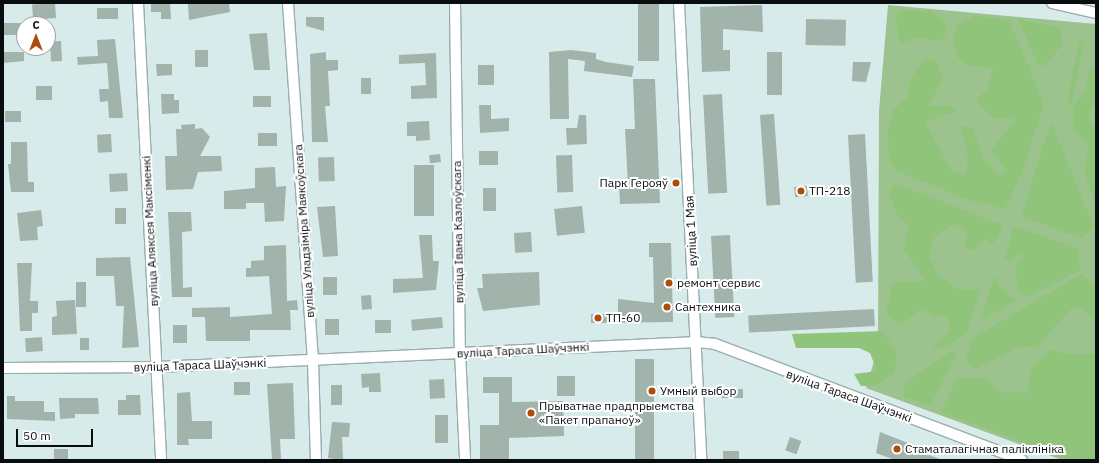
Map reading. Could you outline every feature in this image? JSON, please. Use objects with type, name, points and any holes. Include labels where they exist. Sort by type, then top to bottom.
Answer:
[{"type":"street","name":"вуліца Аляксея Максіменкі","points":[[138,3],[161,460]]},
{"type":"street","name":"вуліца Уладзіміра Маякоўскага","points":[[288,3],[313,361],[316,460]]},
{"type":"street","name":"вуліца Івана Казлоўскага","points":[[455,3],[460,352],[465,460]]},
{"type":"street","name":"вуліца 1 Мая","points":[[679,3],[702,460]]},
{"type":"street","points":[[1052,3],[1092,9]]},
{"type":"street","name":"вуліца Тараса Шаўчэнкі","points":[[3,368],[157,367],[313,361],[460,352],[697,342],[715,344],[1022,460]]},
{"type":"street","points":[[3,359],[3,368]]},
{"type":"green space","points":[[888,5],[1096,24],[1096,460],[1062,460],[866,388],[878,348],[879,111]]},
{"type":"green space","points":[[899,11],[932,11],[947,26],[945,36],[938,42],[917,37],[900,44],[896,17]]},
{"type":"green space","points":[[976,16],[1009,20],[1044,104],[1021,175],[1005,209],[969,200],[895,170],[889,160],[888,129],[894,109],[907,98],[911,78],[925,58],[936,60],[943,79],[928,106],[949,106],[956,111],[925,122],[952,172],[966,175],[968,159],[961,126],[972,128],[984,158],[999,177],[1006,170],[991,150],[1016,119],[993,118],[975,100],[987,90],[993,68],[970,66],[957,57],[953,41],[957,25]]},
{"type":"green space","points":[[1018,19],[1060,28],[1062,44],[1046,65],[1039,67]]},
{"type":"green space","points":[[1079,41],[1084,42],[1072,105],[1067,104]]},
{"type":"green space","points":[[1095,66],[1096,101],[1088,115],[1096,131],[1096,204],[1085,174],[1088,144],[1073,127],[1073,105],[1087,90],[1088,71]]},
{"type":"green space","points":[[1051,122],[1094,227],[1082,239],[1021,216]]},
{"type":"green space","points":[[894,183],[1003,225],[993,244],[985,238],[974,251],[964,246],[968,231],[955,224],[935,236],[929,257],[939,276],[957,289],[980,290],[967,333],[949,345],[931,350],[949,332],[949,317],[932,315],[923,308],[901,325],[886,313],[893,282],[926,281],[904,249],[908,225],[897,215],[889,193]]},
{"type":"green space","points":[[1014,226],[1077,248],[1080,270],[1029,296],[1020,293],[1015,269],[1023,257],[1019,252],[1010,262],[1005,258]]},
{"type":"green space","points":[[1082,274],[1096,287],[1096,321],[1082,309],[1072,308],[1037,347],[1018,347],[976,368],[966,362],[971,339]]},
{"type":"green space","points":[[994,276],[1005,293],[1018,299],[986,318],[982,316]]},
{"type":"green space","points":[[883,331],[897,355],[894,373],[876,386],[861,386],[854,374],[877,371],[870,353],[859,348],[796,348],[792,334]]},
{"type":"green space","points":[[1050,350],[1071,355],[1096,354],[1096,460],[1071,460],[941,412],[957,378],[987,379],[1000,392],[1027,393],[1031,369]]},
{"type":"green space","points":[[951,352],[957,353],[930,406],[903,396],[906,382]]},
{"type":"building","points":[[55,3],[56,16],[33,16],[32,5]]},
{"type":"building","points":[[151,3],[170,3],[171,19],[161,19],[161,12],[151,12]]},
{"type":"building","points":[[229,3],[230,12],[189,20],[188,4]]},
{"type":"building","points":[[638,3],[659,3],[659,61],[638,61]]},
{"type":"building","points":[[762,5],[763,32],[723,29],[723,50],[730,50],[730,71],[702,72],[700,7]]},
{"type":"building","points":[[97,8],[118,8],[118,19],[97,19]]},
{"type":"building","points":[[306,17],[324,17],[324,31],[306,26]]},
{"type":"building","points":[[806,19],[846,20],[846,46],[806,45]]},
{"type":"building","points":[[3,23],[16,23],[16,35],[3,35]]},
{"type":"building","points":[[267,33],[270,70],[254,70],[249,34]]},
{"type":"building","points":[[115,39],[123,118],[109,118],[108,101],[100,102],[99,89],[109,89],[107,63],[78,65],[77,57],[98,56],[97,40]]},
{"type":"building","points":[[56,41],[61,41],[62,61],[51,62],[51,56],[56,56]]},
{"type":"building","points":[[195,50],[208,50],[208,67],[195,67]]},
{"type":"building","points":[[571,50],[596,53],[596,59],[634,66],[632,77],[584,71],[585,61],[568,59],[569,119],[550,119],[549,52]]},
{"type":"building","points":[[3,52],[16,52],[16,56],[24,56],[24,61],[3,63]]},
{"type":"building","points":[[326,52],[326,60],[338,60],[338,70],[328,71],[330,106],[325,106],[328,142],[312,142],[310,54]]},
{"type":"building","points":[[767,52],[782,52],[782,95],[767,95]]},
{"type":"building","points":[[436,53],[437,98],[411,99],[411,86],[426,85],[425,63],[399,64],[399,55]]},
{"type":"building","points":[[853,62],[871,62],[866,82],[852,81]]},
{"type":"building","points":[[156,64],[172,64],[172,75],[157,76]]},
{"type":"building","points":[[478,65],[494,65],[494,85],[478,85]]},
{"type":"building","points":[[361,78],[371,78],[371,94],[361,94]]},
{"type":"building","points":[[633,79],[655,79],[660,203],[620,204],[619,185],[628,185],[625,129],[635,129]]},
{"type":"building","points":[[36,86],[52,86],[52,100],[36,100]]},
{"type":"building","points":[[161,94],[174,94],[174,100],[179,100],[179,113],[162,114]]},
{"type":"building","points":[[722,94],[727,193],[708,194],[703,95]]},
{"type":"building","points":[[253,96],[271,96],[271,107],[253,107]]},
{"type":"building","points":[[479,105],[491,105],[491,119],[509,118],[509,131],[480,133]]},
{"type":"building","points":[[5,111],[21,111],[21,122],[5,122]]},
{"type":"building","points":[[774,114],[780,205],[766,206],[760,115]]},
{"type":"building","points":[[579,115],[586,115],[587,144],[567,145],[566,128],[577,128]]},
{"type":"building","points":[[429,121],[430,140],[416,141],[416,136],[407,136],[407,122]]},
{"type":"building","points":[[195,124],[195,129],[202,128],[210,137],[200,156],[221,156],[222,171],[198,172],[193,189],[166,190],[165,156],[177,156],[176,129],[182,129],[181,125]]},
{"type":"building","points":[[258,133],[277,133],[277,146],[258,146]]},
{"type":"building","points":[[111,134],[112,152],[98,153],[97,135]]},
{"type":"building","points":[[865,134],[873,282],[856,283],[848,135]]},
{"type":"building","points":[[11,142],[27,142],[28,182],[34,182],[34,192],[11,192],[8,164],[11,164]]},
{"type":"building","points":[[479,151],[498,151],[498,165],[479,165]]},
{"type":"building","points":[[440,154],[441,162],[430,163],[429,155]]},
{"type":"building","points":[[572,155],[573,192],[557,193],[556,156]]},
{"type":"building","points":[[334,157],[335,181],[319,182],[318,158]]},
{"type":"building","points":[[414,165],[434,165],[434,216],[414,216]]},
{"type":"building","points":[[275,167],[276,187],[286,186],[284,221],[265,222],[264,203],[246,203],[246,209],[224,209],[224,191],[255,188],[255,168]]},
{"type":"building","points":[[127,173],[128,191],[110,192],[109,174]]},
{"type":"building","name":"ТП-218","points":[[807,186],[808,196],[795,197],[794,187]]},
{"type":"building","points":[[483,188],[496,188],[496,211],[483,211]]},
{"type":"building","points":[[335,206],[338,256],[323,257],[317,207]]},
{"type":"building","points":[[582,206],[585,233],[557,236],[554,209]]},
{"type":"building","points":[[115,208],[126,208],[126,224],[115,224]]},
{"type":"building","points":[[41,210],[43,226],[37,227],[38,240],[20,241],[17,213]]},
{"type":"building","points":[[168,212],[191,212],[192,231],[182,232],[183,288],[192,287],[192,297],[172,297]]},
{"type":"building","points":[[531,232],[532,252],[515,253],[514,233]]},
{"type":"building","points":[[419,235],[432,235],[433,261],[439,261],[436,290],[393,293],[393,279],[423,278]]},
{"type":"building","points":[[730,235],[734,317],[715,318],[711,236]]},
{"type":"building","points":[[649,243],[671,243],[673,322],[591,323],[591,314],[618,314],[618,299],[654,303],[653,257],[649,257]]},
{"type":"building","points":[[286,245],[287,301],[297,300],[298,310],[290,310],[291,330],[250,330],[250,341],[206,341],[205,317],[192,317],[192,308],[230,307],[230,317],[272,314],[269,276],[246,277],[246,268],[251,268],[251,261],[264,260],[264,246]]},
{"type":"building","points":[[130,257],[139,347],[122,348],[124,306],[116,306],[114,276],[96,276],[96,258]]},
{"type":"building","points":[[17,263],[32,263],[30,301],[38,301],[38,313],[32,313],[32,331],[20,331]]},
{"type":"building","points":[[539,272],[540,305],[483,311],[477,288],[483,288],[482,274]]},
{"type":"building","points":[[323,277],[337,277],[337,295],[323,295]]},
{"type":"building","points":[[76,282],[86,282],[86,307],[76,307]]},
{"type":"building","points":[[371,295],[372,309],[362,310],[361,296]]},
{"type":"building","points":[[75,300],[77,334],[52,335],[52,317],[57,316],[56,301]]},
{"type":"building","points":[[874,309],[875,326],[749,333],[748,316]]},
{"type":"building","points":[[442,317],[443,328],[412,331],[411,320]]},
{"type":"building","points":[[325,319],[339,319],[339,335],[325,335]]},
{"type":"building","points":[[375,320],[391,320],[391,333],[375,333]]},
{"type":"building","points":[[173,325],[187,325],[187,343],[173,343]]},
{"type":"building","points":[[42,337],[43,351],[26,352],[25,338]]},
{"type":"building","points":[[80,338],[89,338],[89,350],[80,350]]},
{"type":"building","points":[[635,359],[654,359],[654,460],[635,460]]},
{"type":"building","points":[[380,373],[381,392],[369,392],[369,387],[362,388],[361,374]]},
{"type":"building","points":[[557,376],[575,376],[575,396],[557,396]]},
{"type":"building","points":[[483,377],[512,377],[512,402],[563,401],[564,436],[509,438],[509,460],[480,460],[480,425],[499,425],[499,393],[483,393]]},
{"type":"building","points":[[444,379],[445,398],[430,399],[429,380]]},
{"type":"building","points":[[234,382],[250,382],[250,395],[234,395]]},
{"type":"building","points":[[293,383],[295,439],[280,439],[281,460],[272,460],[267,384]]},
{"type":"building","points":[[331,385],[342,385],[342,405],[331,405]]},
{"type":"building","points":[[743,389],[743,398],[722,398],[721,390]]},
{"type":"building","points":[[190,392],[192,421],[212,421],[212,439],[188,439],[189,445],[177,445],[177,393]]},
{"type":"building","points":[[126,395],[140,395],[141,415],[118,415],[118,400],[126,400]]},
{"type":"building","points":[[7,396],[15,396],[15,401],[44,401],[44,412],[55,412],[55,421],[7,419]]},
{"type":"building","points":[[59,398],[98,398],[99,414],[75,414],[75,418],[60,419]]},
{"type":"building","points":[[435,415],[448,415],[448,443],[435,443]]},
{"type":"building","points":[[332,422],[350,423],[349,437],[342,437],[343,460],[328,458]]},
{"type":"building","name":"Стаматалагічная паліклініка","points":[[880,432],[908,443],[907,446],[942,460],[895,460],[876,453]]},
{"type":"building","points":[[790,437],[801,441],[796,454],[785,450]]},
{"type":"building","points":[[54,449],[68,449],[68,460],[54,460]]},
{"type":"building","points":[[723,451],[739,451],[739,460],[723,460]]},
{"type":"place","name":"Парк Герояў","points":[[676,183]]},
{"type":"place","name":"ТП-218","points":[[801,191]]},
{"type":"place","name":"ремонт сервис","points":[[669,283]]},
{"type":"place","name":"Сантехника","points":[[667,307]]},
{"type":"place","name":"ТП-60","points":[[598,318]]},
{"type":"place","name":"Умный выбор","points":[[652,391]]},
{"type":"place","name":"Прыватнае прадпрыемства «Пакет прапаноў»","points":[[531,413]]},
{"type":"place","name":"Стаматалагічная паліклініка","points":[[897,449]]}]
